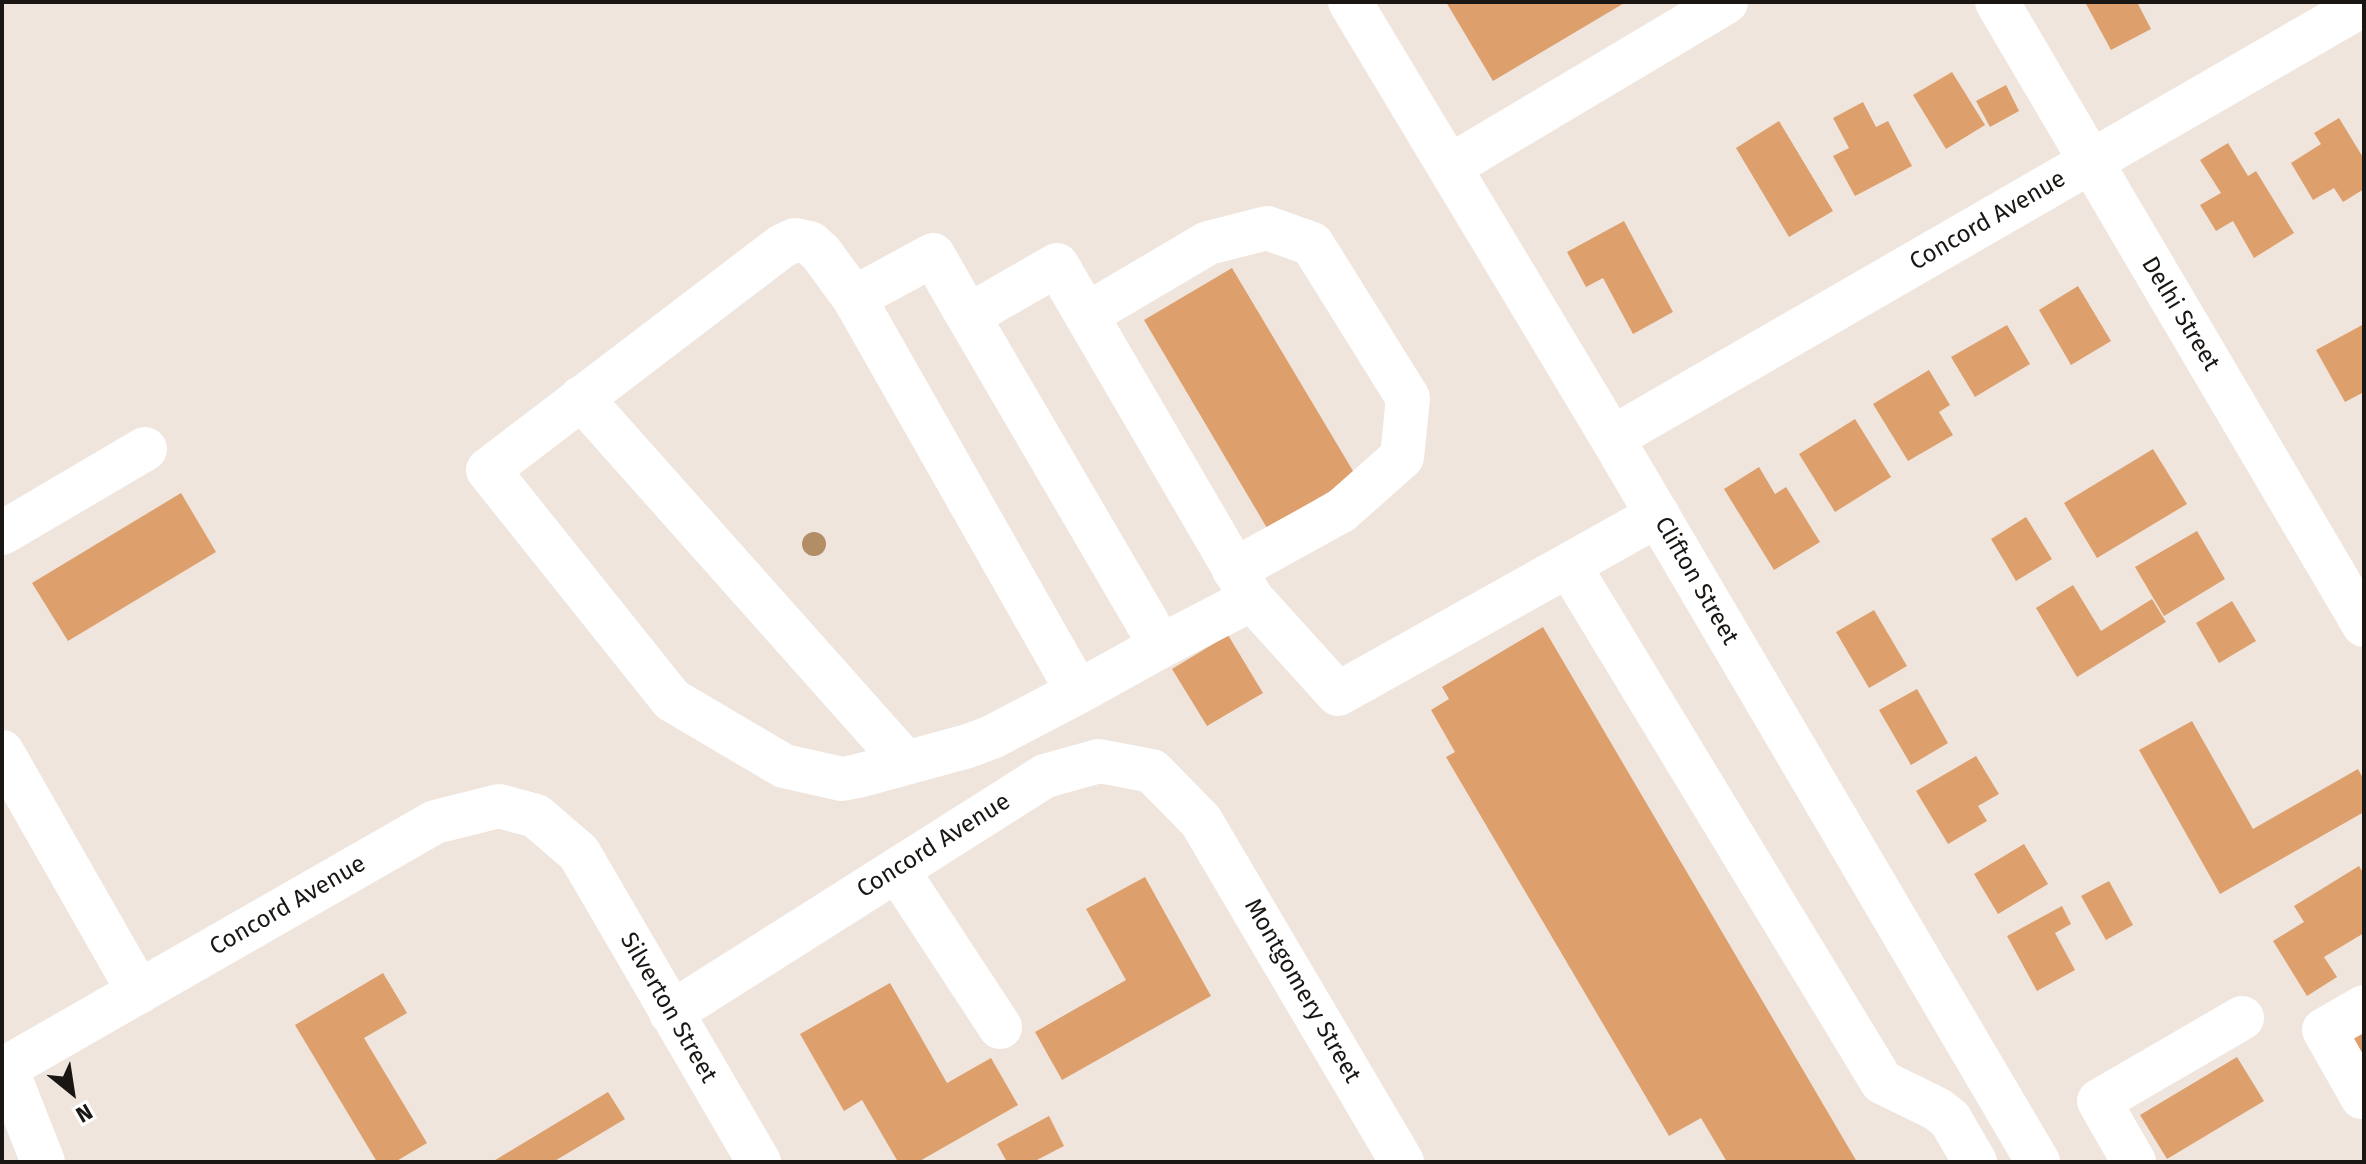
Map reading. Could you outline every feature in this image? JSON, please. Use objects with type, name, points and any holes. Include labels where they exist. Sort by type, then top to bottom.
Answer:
[{"type":"street","name":"Clifton Street","points":[[1351,2],[1658,515],[2038,1162]]},
{"type":"street","points":[[1449,167],[1726,2]]},
{"type":"street","name":"Delhi Street","points":[[1997,2],[2364,625]]},
{"type":"street","name":"Concord Avenue","points":[[1612,438],[2364,4]]},
{"type":"street","points":[[1078,692],[854,298],[810,243],[795,240],[782,246],[488,470],[672,700],[784,766],[842,779],[906,763],[992,737],[1078,692],[1161,646],[1341,511],[1402,457],[1408,398],[1312,244],[1267,228],[1208,243],[1086,315]]},
{"type":"street","points":[[854,298],[933,255],[1161,646]]},
{"type":"street","points":[[968,316],[1057,265],[1243,585],[1338,694],[1658,515]]},
{"type":"street","points":[[581,398],[906,763]]},
{"type":"street","points":[[2,533],[145,449]]},
{"type":"street","points":[[1569,566],[1882,1082],[1937,1109],[1950,1119],[1975,1162]]},
{"type":"street","points":[[2,752],[139,992]]},
{"type":"street","name":"Concord Avenue","points":[[671,1013],[1045,776],[1099,761],[1152,771],[1201,821]]},
{"type":"street","name":"Concord Avenue","points":[[4,1069],[435,822],[499,806],[536,816],[579,853]]},
{"type":"street","name":"Montgomery Street","points":[[1201,821],[1402,1162]]},
{"type":"street","name":"Silverton Street","points":[[579,853],[759,1162]]},
{"type":"street","points":[[897,870],[1000,1027]]},
{"type":"street","points":[[2364,1007],[2324,1030],[2364,1096]]},
{"type":"street","points":[[2134,1162],[2099,1101],[2242,1018]]},
{"type":"street","points":[[4,1069],[43,1162]]},
{"type":"street","points":[[1937,1109],[1990,1080]]},
{"type":"building","points":[[1446,2],[1626,2],[1493,81]]},
{"type":"building","points":[[2085,2],[2137,2],[2151,29],[2111,50]]},
{"type":"building","points":[[1952,72],[1985,125],[1946,149],[1913,95]]},
{"type":"building","points":[[2006,85],[2019,111],[1990,127],[1976,101]]},
{"type":"building","points":[[1863,102],[1876,127],[1888,121],[1912,166],[1855,196],[1833,156],[1849,148],[1833,118]]},
{"type":"building","points":[[2339,118],[2364,159],[2364,189],[2343,202],[2334,188],[2313,200],[2291,163],[2321,144],[2314,133]]},
{"type":"building","points":[[1779,121],[1833,211],[1789,237],[1736,148]]},
{"type":"building","points":[[2228,143],[2248,176],[2256,171],[2294,233],[2254,258],[2233,221],[2216,231],[2200,205],[2221,193],[2200,160]]},
{"type":"building","points":[[1624,221],[1673,312],[1633,334],[1603,278],[1586,287],[1567,252]]},
{"type":"building","points":[[1232,268],[1356,476],[1267,528],[1144,320]]},
{"type":"building","points":[[2078,286],[2111,341],[2071,365],[2039,310]]},
{"type":"building","points":[[2364,324],[2364,392],[2345,402],[2316,350]]},
{"type":"building","points":[[2007,325],[2030,364],[1975,397],[1951,357]]},
{"type":"building","points":[[1929,370],[1950,405],[1939,412],[1953,435],[1908,461],[1873,404]]},
{"type":"building","points":[[1855,419],[1891,477],[1835,512],[1799,454]]},
{"type":"building","points":[[2153,449],[2187,504],[2097,558],[2064,503]]},
{"type":"building","points":[[1759,467],[1775,494],[1786,487],[1820,542],[1774,570],[1724,489]]},
{"type":"building","points":[[181,493],[216,552],[68,641],[32,583]]},
{"type":"building","points":[[2026,517],[2052,559],[2016,581],[1991,539]]},
{"type":"building","points":[[2197,531],[2225,579],[2164,616],[2135,567]]},
{"type":"building","points":[[2073,585],[2101,631],[2152,599],[2166,622],[2077,677],[2036,608]]},
{"type":"building","points":[[2232,601],[2256,641],[2219,663],[2196,623]]},
{"type":"building","points":[[1874,610],[1907,666],[1869,688],[1836,632]]},
{"type":"building","points":[[1543,627],[1857,1162],[1727,1162],[1701,1118],[1669,1136],[1446,757],[1455,752],[1431,710],[1449,699],[1442,687]]},
{"type":"building","points":[[1228,635],[1263,693],[1207,726],[1172,669]]},
{"type":"building","points":[[1917,689],[1948,743],[1911,765],[1879,710]]},
{"type":"building","points":[[2192,721],[2253,829],[2358,769],[2364,780],[2364,812],[2220,894],[2139,750]]},
{"type":"building","points":[[1976,756],[1999,794],[1978,806],[1987,821],[1948,844],[1916,791]]},
{"type":"building","points":[[2024,844],[2048,884],[1998,914],[1974,874]]},
{"type":"building","points":[[2359,866],[2364,874],[2364,933],[2324,957],[2337,977],[2307,996],[2273,941],[2304,922],[2294,906]]},
{"type":"building","points":[[1145,877],[1211,996],[1062,1080],[1035,1032],[1126,980],[1086,909]]},
{"type":"building","points":[[2109,881],[2133,925],[2106,940],[2081,896]]},
{"type":"building","points":[[2062,906],[2071,924],[2055,933],[2075,970],[2037,991],[2007,936]]},
{"type":"building","points":[[383,973],[407,1013],[364,1038],[427,1143],[395,1162],[377,1162],[295,1025]]},
{"type":"building","points":[[890,983],[947,1083],[991,1058],[1018,1105],[918,1162],[898,1162],[862,1100],[844,1111],[800,1034]]},
{"type":"building","points":[[2364,1033],[2364,1077],[2345,1044]]},
{"type":"building","points":[[2237,1057],[2264,1101],[2167,1159],[2140,1115]]},
{"type":"building","points":[[608,1092],[625,1119],[553,1162],[492,1162]]},
{"type":"building","points":[[1049,1116],[1064,1146],[1033,1162],[1007,1162],[997,1144]]}]
